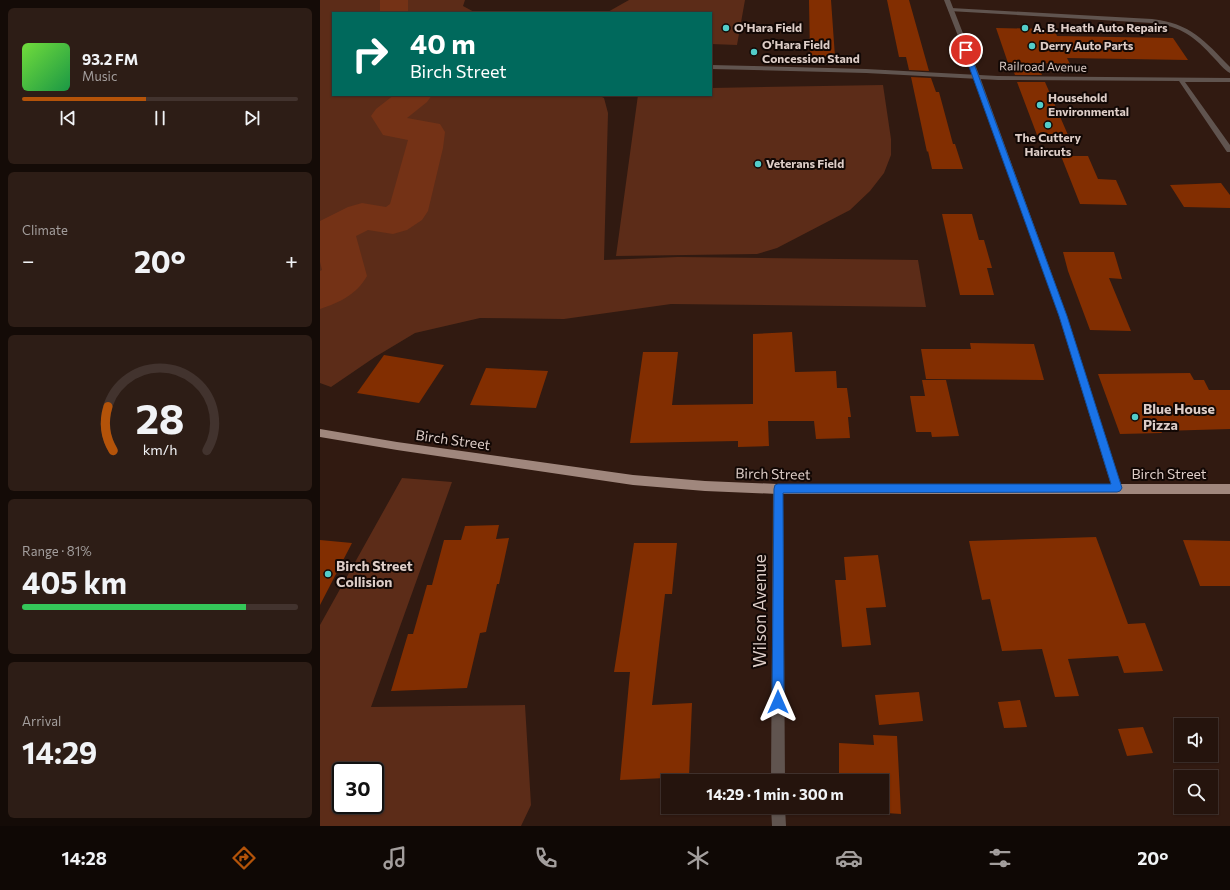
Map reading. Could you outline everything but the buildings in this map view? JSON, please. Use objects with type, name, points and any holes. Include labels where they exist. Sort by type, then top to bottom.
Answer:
[{"type":"main road","name":"Birch Street","points":[[320,433],[397,446],[633,480],[705,486],[778,489],[1230,489]]},
{"type":"street","points":[[947,0],[1063,316],[1117,488]]},
{"type":"street","points":[[951,10],[1169,23],[1184,28],[1230,71]]},
{"type":"street","name":"Railroad Avenue","points":[[712,67],[866,71],[976,76],[1230,80]]},
{"type":"street","points":[[1181,80],[1230,150]]},
{"type":"street","name":"Wilson Avenue","points":[[778,489],[778,774]]},
{"type":"street","points":[[778,814],[778,826]]},
{"type":"shaded area","points":[[320,0],[465,0],[463,6],[474,12],[332,12],[332,96],[600,96],[604,98],[608,113],[604,260],[678,257],[918,260],[926,307],[671,304],[564,319],[480,318],[415,333],[375,357],[331,387],[320,383]]},
{"type":"shaded area","name":"O'Hara Field","points":[[629,0],[745,0],[737,45],[712,44],[712,12],[608,12]]},
{"type":"shaded area","name":"Veterans Field","points":[[883,85],[891,139],[891,155],[884,173],[870,191],[850,210],[777,248],[757,254],[616,256],[638,96],[712,96],[712,88]]},
{"type":"shaded area","points":[[402,478],[452,482],[371,707],[525,705],[531,805],[521,826],[320,826],[320,625]]},
{"type":"waterway","points":[[394,0],[394,12]]},
{"type":"waterway","points":[[320,293],[345,276],[334,231],[362,216],[393,221],[408,211],[425,148],[427,132],[396,127],[388,116],[414,96]]},
{"type":"place","name":"O'Hara Field","points":[[726,28]]},
{"type":"place","name":"A. B. Heath Auto Repairs","points":[[1025,28]]},
{"type":"place","name":"Derry Auto Parts","points":[[1032,46]]},
{"type":"place","name":"O'Hara Field Concession Stand","points":[[754,52]]},
{"type":"place","name":"Household Environmental","points":[[1040,105]]},
{"type":"place","name":"The Cuttery Haircuts","points":[[1048,125]]},
{"type":"place","name":"Veterans Field","points":[[758,164]]},
{"type":"place","name":"Blue House Pizza","points":[[1135,417]]},
{"type":"place","name":"Birch Street Collision","points":[[328,574]]},
{"type":"route","points":[[778,702],[778,489],[1117,488],[1063,316],[966,50]]}]
